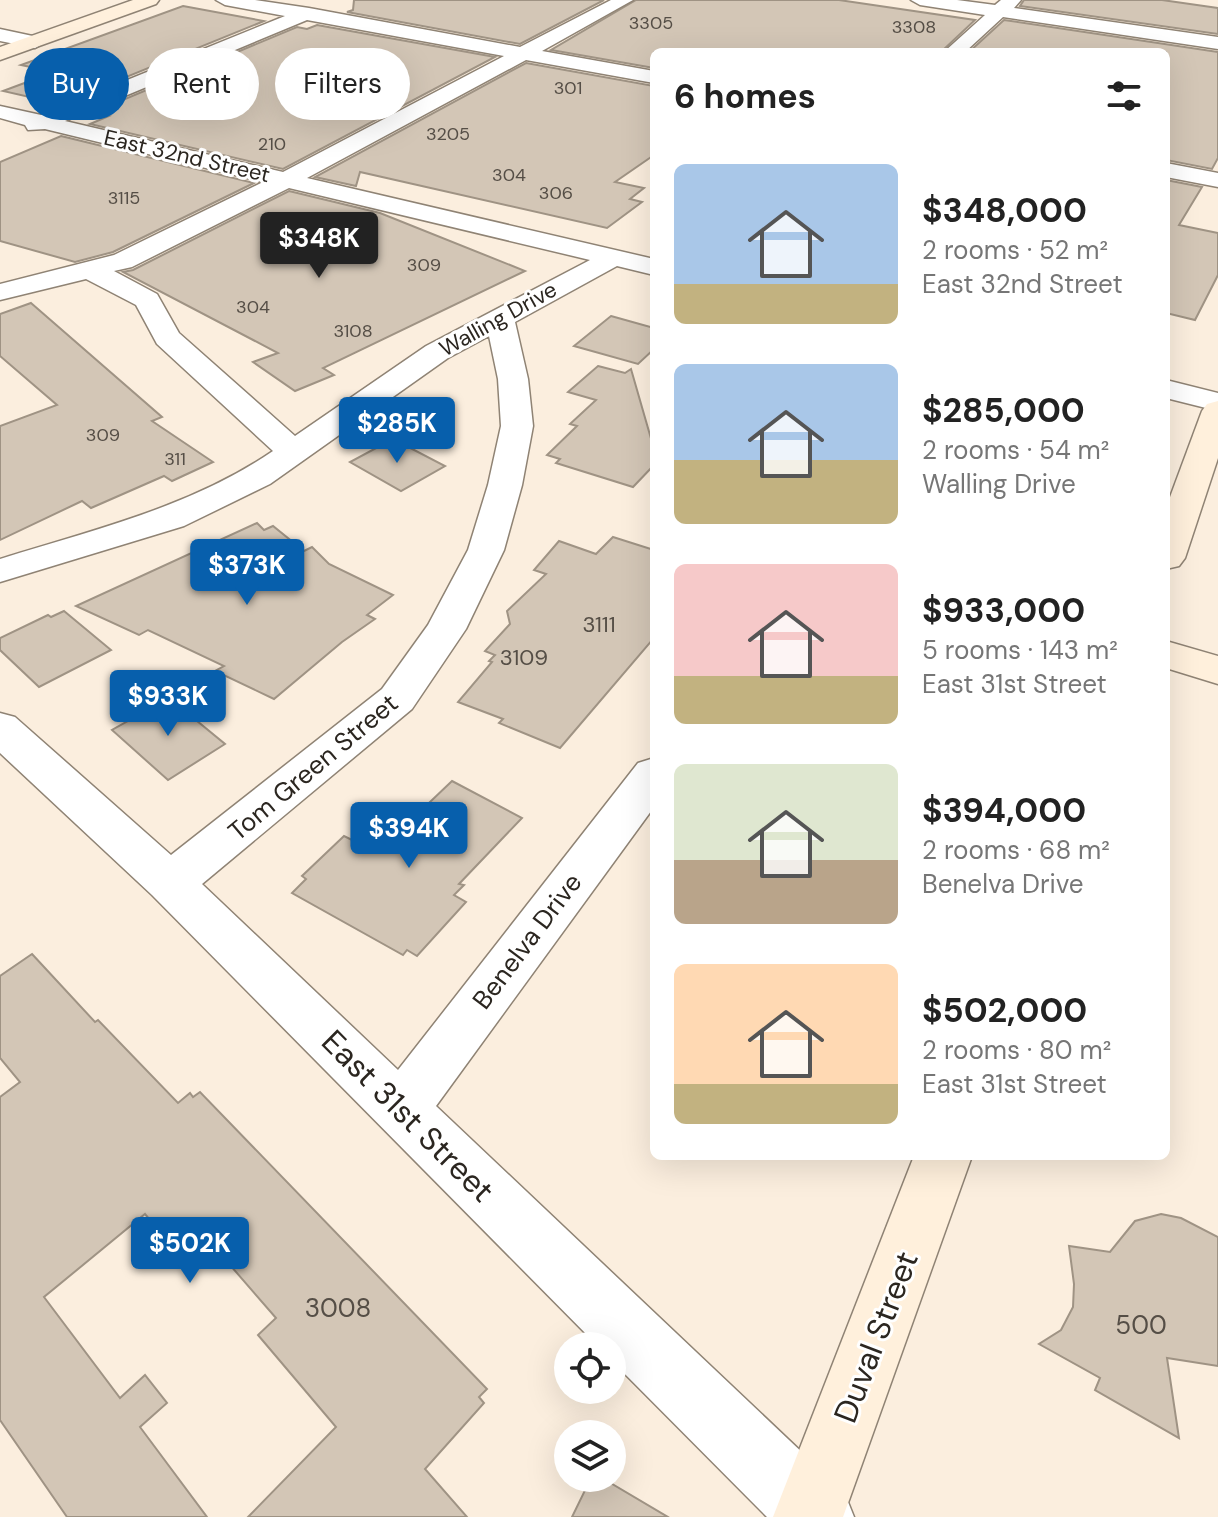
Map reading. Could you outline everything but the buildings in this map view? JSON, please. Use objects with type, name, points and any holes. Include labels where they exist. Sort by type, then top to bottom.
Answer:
[{"type":"street","points":[[0,54],[150,0]]},
{"type":"street","points":[[225,0],[650,76]]},
{"type":"street","points":[[14,134],[340,0]]},
{"type":"street","points":[[0,292],[123,261],[285,180],[624,0]]},
{"type":"street","points":[[920,0],[1006,6],[1218,43]]},
{"type":"street","points":[[959,48],[1006,6]]},
{"type":"street","points":[[0,35],[35,42]]},
{"type":"street","name":"East 32nd Street","points":[[0,112],[650,266]]},
{"type":"street","points":[[1170,171],[1218,180]]},
{"type":"street","name":"Walling Drive","points":[[0,571],[171,518],[258,477],[437,352],[613,258]]},
{"type":"street","points":[[92,271],[147,300],[167,338],[294,453]]},
{"type":"street","name":"Tom Green Street","points":[[169,882],[208,855],[397,699],[446,629],[486,550],[505,485],[517,426],[513,379],[499,317]]},
{"type":"street","points":[[1170,390],[1218,402]]},
{"type":"street","points":[[1170,547],[1218,411]]},
{"type":"street","points":[[1170,655],[1218,670]]},
{"type":"street","name":"East 31st Street","points":[[0,728],[169,882],[812,1515]]},
{"type":"street","name":"Benelva Drive","points":[[401,1109],[650,779]]},
{"type":"street","name":"Duval Street","points":[[812,1515],[942,1160]]}]
